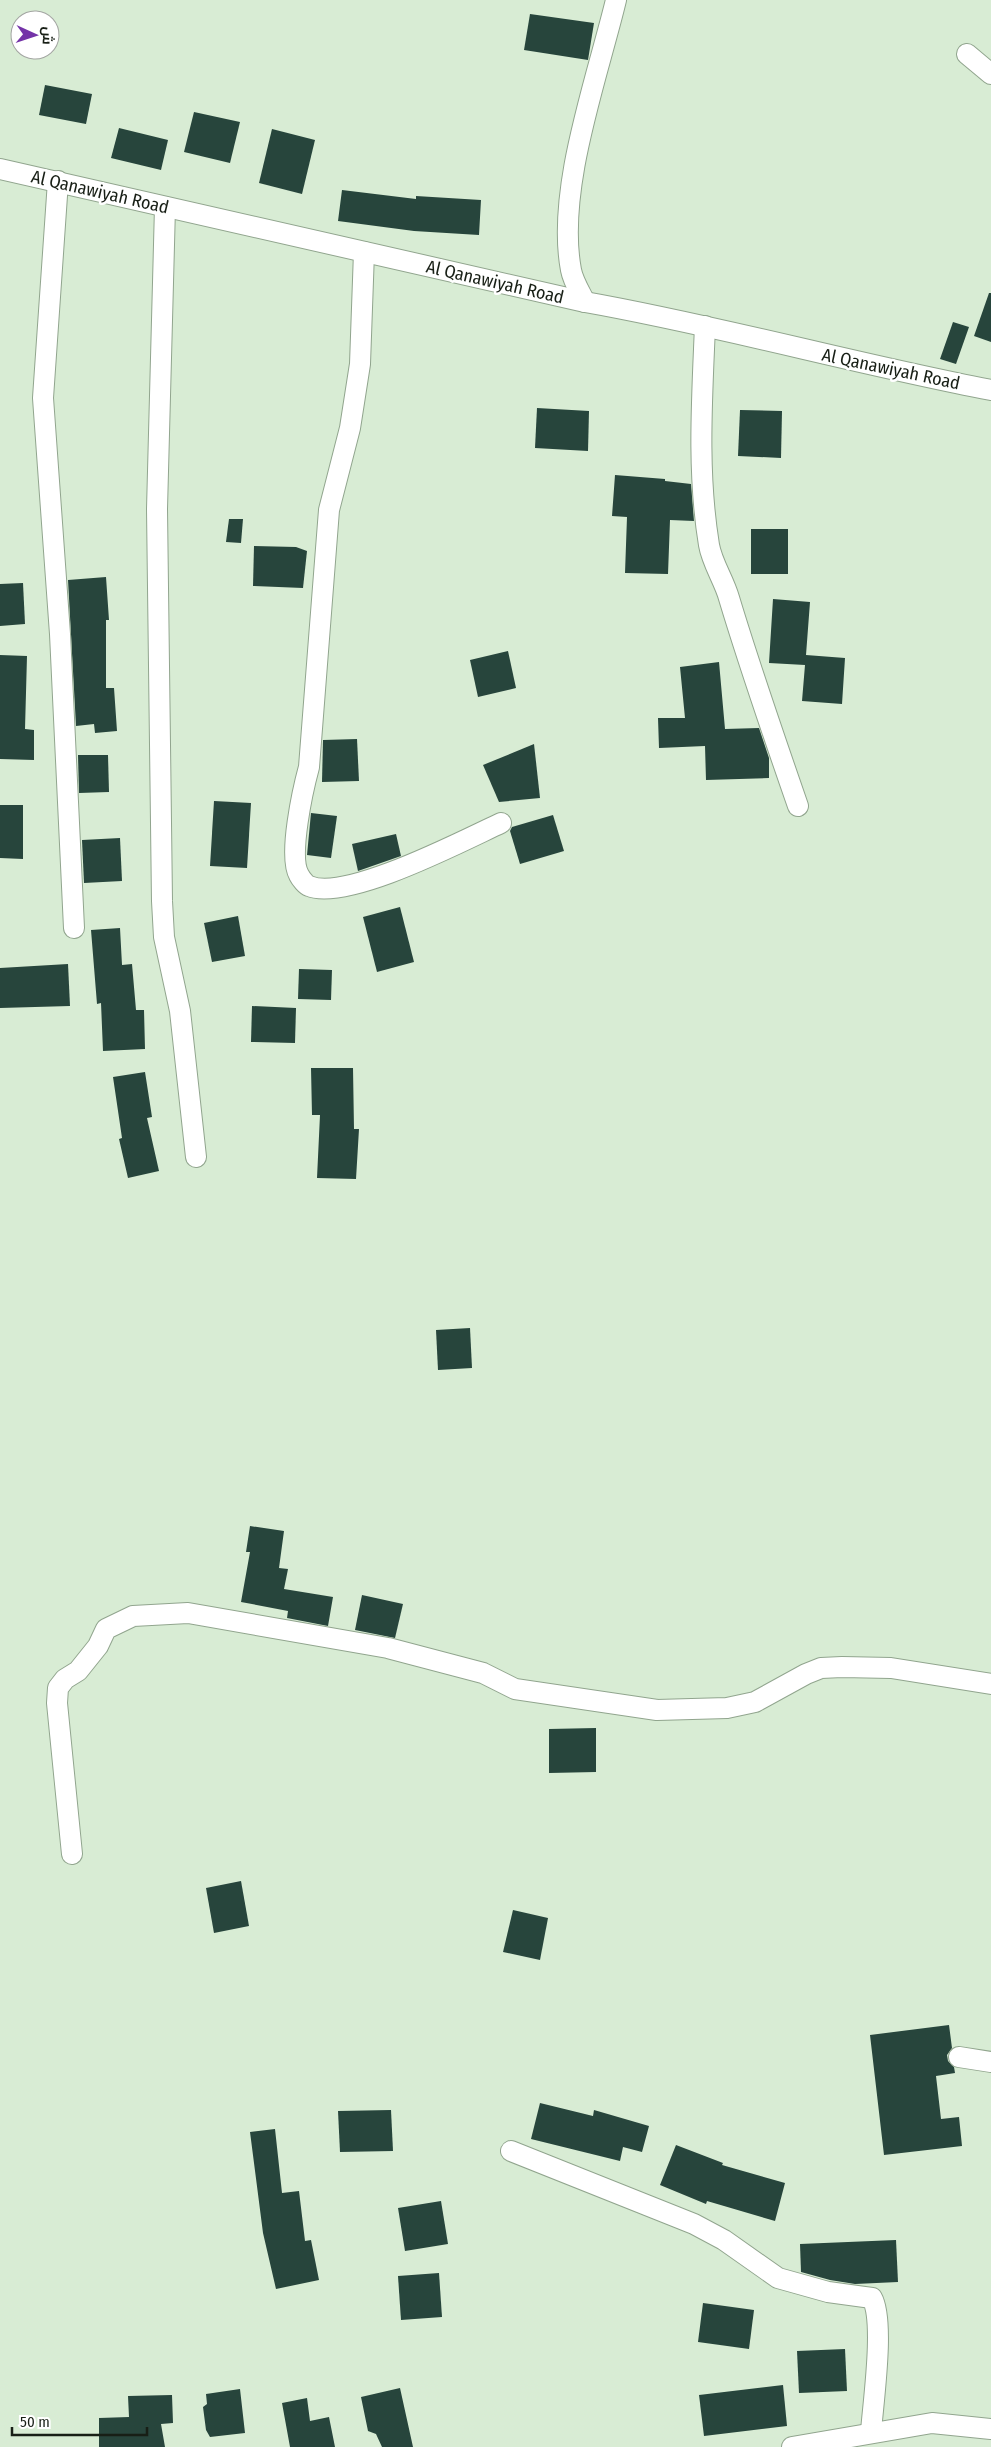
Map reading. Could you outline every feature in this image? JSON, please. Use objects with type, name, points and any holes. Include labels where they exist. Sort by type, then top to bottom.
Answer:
[{"type":"street","points":[[585,302],[572,272],[569,246],[570,205],[582,132],[616,0]]},
{"type":"street","points":[[967,54],[991,74]]},
{"type":"street","name":"Al Qanawiyah Road","points":[[0,169],[585,302],[704,326],[905,374],[991,390]]},
{"type":"street","points":[[58,181],[44,398],[60,625],[74,928]]},
{"type":"street","points":[[165,207],[157,509],[162,901],[164,937],[180,1010],[196,1156]]},
{"type":"street","points":[[364,252],[360,364],[350,428],[329,510],[309,767],[301,797],[296,852],[298,874],[308,886],[320,889],[356,884],[392,873],[501,823]]},
{"type":"street","points":[[704,326],[701,432],[702,485],[709,547],[728,594],[754,678],[798,806]]},
{"type":"street","points":[[72,1854],[57,1703],[58,1688],[65,1679],[78,1671],[98,1646],[106,1629],[133,1616],[188,1612],[369,1645],[483,1674],[515,1689],[657,1710],[728,1708],[755,1702],[806,1674],[821,1668],[842,1666],[891,1668],[991,1684]]},
{"type":"street","points":[[959,2057],[991,2062]]},
{"type":"street","points":[[511,2151],[694,2224],[724,2240],[778,2278],[828,2292],[872,2298],[877,2307],[877,2354],[871,2432]]},
{"type":"street","points":[[792,2447],[932,2422],[991,2429]]},
{"type":"building","points":[[530,14],[594,23],[588,60],[524,50]]},
{"type":"building","points":[[45,85],[92,94],[86,124],[39,115]]},
{"type":"building","points":[[194,112],[240,122],[230,163],[184,152]]},
{"type":"building","points":[[119,128],[168,140],[161,170],[111,158]]},
{"type":"building","points":[[272,129],[315,140],[302,194],[259,183]]},
{"type":"building","points":[[342,190],[416,199],[416,196],[481,200],[479,235],[414,231],[338,221]]},
{"type":"building","points":[[989,293],[991,293],[991,342],[974,336]]},
{"type":"building","points":[[953,322],[969,327],[956,364],[940,359]]},
{"type":"building","points":[[537,408],[589,411],[588,451],[535,448]]},
{"type":"building","points":[[740,410],[782,411],[781,458],[738,456]]},
{"type":"building","points":[[615,475],[665,479],[665,481],[691,484],[694,521],[670,520],[668,574],[625,573],[627,517],[612,516]]},
{"type":"building","points":[[229,519],[243,519],[241,543],[226,542]]},
{"type":"building","points":[[751,529],[788,529],[788,574],[751,574]]},
{"type":"building","points":[[254,546],[296,547],[307,551],[303,588],[253,586]]},
{"type":"building","points":[[106,577],[109,620],[106,620],[106,688],[114,688],[117,731],[95,733],[94,724],[76,726],[68,580]]},
{"type":"building","points":[[23,583],[25,624],[0,626],[0,584]]},
{"type":"building","points":[[773,599],[810,602],[806,655],[845,658],[842,704],[802,701],[805,665],[769,663]]},
{"type":"building","points":[[508,651],[516,688],[478,697],[470,660]]},
{"type":"building","points":[[0,655],[27,656],[25,729],[34,730],[34,760],[0,759]]},
{"type":"building","points":[[719,662],[725,729],[759,728],[769,758],[769,778],[706,780],[705,746],[659,748],[658,718],[685,718],[680,667]]},
{"type":"building","points":[[357,739],[359,781],[322,782],[323,740]]},
{"type":"building","points":[[534,744],[540,798],[499,802],[483,765]]},
{"type":"building","points":[[78,755],[108,755],[109,792],[79,793]]},
{"type":"building","points":[[214,801],[251,803],[247,868],[210,866]]},
{"type":"building","points":[[0,805],[23,805],[23,859],[0,858]]},
{"type":"building","points":[[311,813],[337,816],[331,858],[307,855]]},
{"type":"building","points":[[553,815],[564,851],[520,864],[510,831],[512,827]]},
{"type":"building","points":[[396,834],[401,856],[358,871],[352,844]]},
{"type":"building","points":[[120,838],[122,881],[84,883],[82,840]]},
{"type":"building","points":[[400,907],[414,962],[377,972],[363,917]]},
{"type":"building","points":[[238,916],[245,956],[212,962],[204,923]]},
{"type":"building","points":[[120,928],[122,965],[132,964],[136,1010],[144,1010],[145,1049],[103,1051],[101,1003],[97,1004],[91,930]]},
{"type":"building","points":[[68,964],[70,1006],[0,1008],[0,968]]},
{"type":"building","points":[[299,969],[332,970],[331,1000],[298,999]]},
{"type":"building","points":[[252,1006],[296,1008],[295,1043],[251,1042]]},
{"type":"building","points":[[311,1068],[353,1068],[354,1129],[359,1129],[356,1179],[317,1178],[320,1115],[312,1115]]},
{"type":"building","points":[[145,1072],[152,1117],[147,1118],[159,1171],[128,1178],[119,1139],[122,1138],[113,1077]]},
{"type":"building","points":[[470,1328],[472,1368],[438,1370],[436,1330]]},
{"type":"building","points":[[250,1526],[284,1531],[279,1568],[288,1569],[284,1589],[333,1597],[328,1626],[287,1618],[288,1611],[241,1602],[250,1552],[246,1552]]},
{"type":"building","points":[[362,1595],[403,1604],[395,1638],[355,1630]]},
{"type":"building","points":[[596,1728],[596,1772],[549,1773],[549,1729]]},
{"type":"building","points":[[241,1881],[249,1926],[214,1933],[206,1888]]},
{"type":"building","points":[[513,1910],[548,1918],[540,1960],[503,1952]]},
{"type":"building","points":[[949,2025],[952,2048],[947,2055],[948,2061],[954,2067],[955,2073],[936,2076],[941,2119],[959,2117],[962,2146],[884,2155],[870,2035]]},
{"type":"building","points":[[540,2103],[593,2116],[594,2110],[649,2126],[642,2152],[623,2147],[620,2161],[531,2139]]},
{"type":"building","points":[[391,2110],[393,2151],[340,2152],[338,2111]]},
{"type":"building","points":[[275,2129],[282,2193],[299,2191],[305,2241],[311,2240],[319,2280],[276,2289],[263,2233],[250,2132]]},
{"type":"building","points":[[676,2145],[723,2163],[722,2165],[785,2183],[775,2221],[707,2201],[706,2204],[660,2185]]},
{"type":"building","points":[[441,2201],[448,2244],[405,2251],[398,2208]]},
{"type":"building","points":[[896,2240],[898,2282],[855,2284],[830,2280],[801,2272],[800,2244]]},
{"type":"building","points":[[439,2273],[442,2317],[401,2320],[398,2276]]},
{"type":"building","points":[[703,2303],[754,2310],[749,2349],[698,2342]]},
{"type":"building","points":[[845,2349],[847,2391],[799,2393],[797,2351]]},
{"type":"building","points":[[783,2385],[787,2426],[704,2436],[699,2395]]},
{"type":"building","points":[[400,2388],[413,2447],[382,2447],[376,2434],[368,2431],[361,2397]]},
{"type":"building","points":[[240,2389],[245,2433],[210,2437],[206,2430],[203,2407],[207,2404],[206,2394]]},
{"type":"building","points":[[172,2395],[173,2423],[161,2424],[165,2447],[99,2447],[99,2418],[129,2417],[128,2396]]},
{"type":"building","points":[[307,2398],[310,2421],[329,2417],[335,2447],[290,2447],[282,2403]]}]
